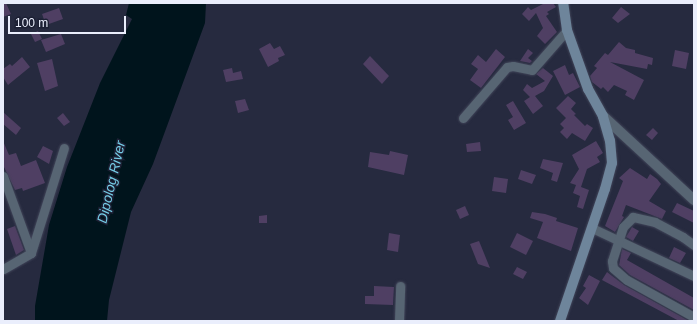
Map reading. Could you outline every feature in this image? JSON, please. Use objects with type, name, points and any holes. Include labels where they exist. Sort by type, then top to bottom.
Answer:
[{"type":"main road","points":[[560,321],[592,228],[612,162],[610,140],[603,116],[588,89],[567,30],[563,3]]},
{"type":"street","points":[[463,118],[500,72],[513,66],[532,70],[567,30]]},
{"type":"street","points":[[603,116],[694,200]]},
{"type":"street","points":[[3,269],[31,253],[64,148]]},
{"type":"street","points":[[3,176],[31,253]]},
{"type":"street","points":[[694,245],[683,237],[654,222],[633,217],[623,227],[612,261],[613,268],[619,274],[694,317]]},
{"type":"street","points":[[592,228],[694,276]]},
{"type":"street","points":[[399,321],[400,286]]},
{"type":"water","name":"Dipolog River","points":[[129,3],[206,3],[205,23],[153,164],[131,212],[109,300],[107,321],[35,321],[35,306],[49,225],[67,167],[100,83],[132,19],[126,15]]},
{"type":"building","points":[[3,3],[6,3],[11,14],[3,17]]},
{"type":"building","points":[[545,3],[553,3],[556,7],[547,12],[549,14],[546,16],[557,32],[545,44],[537,36],[543,28],[536,13],[529,21],[522,14],[528,7],[531,10]]},
{"type":"building","points":[[621,7],[630,14],[618,23],[612,18]]},
{"type":"building","points":[[59,8],[63,19],[46,25],[42,14]]},
{"type":"building","points":[[38,31],[42,39],[35,42],[31,34]]},
{"type":"building","points":[[61,34],[65,44],[46,52],[41,40]]},
{"type":"building","points":[[619,42],[626,48],[635,50],[635,53],[653,58],[652,65],[648,64],[647,69],[610,62],[644,80],[634,100],[625,95],[627,91],[614,85],[608,92],[603,87],[601,89],[592,82],[590,76],[597,68],[594,66],[605,53],[608,55]]},
{"type":"building","points":[[270,43],[274,49],[280,46],[285,55],[278,58],[279,61],[268,67],[259,49]]},
{"type":"building","points":[[496,49],[505,57],[481,88],[470,80],[478,69],[471,64],[478,55],[486,62]]},
{"type":"building","points":[[528,49],[533,53],[528,58],[532,61],[530,63],[520,61]]},
{"type":"building","points":[[675,50],[689,53],[686,69],[672,66]]},
{"type":"building","points":[[370,56],[389,76],[382,84],[363,64]]},
{"type":"building","points":[[22,57],[30,67],[8,85],[3,77],[3,69],[10,64],[12,66]]},
{"type":"building","points":[[52,59],[58,86],[45,91],[37,63]]},
{"type":"building","points":[[565,65],[569,75],[573,73],[580,87],[565,95],[553,71]]},
{"type":"building","points":[[232,68],[233,73],[241,71],[243,79],[226,82],[223,70]]},
{"type":"building","points":[[543,68],[553,76],[544,91],[535,96],[543,106],[533,114],[524,101],[530,97],[523,90],[527,84],[532,88],[545,81],[536,74]]},
{"type":"building","points":[[568,96],[576,103],[571,109],[576,114],[574,115],[585,126],[587,124],[593,128],[585,141],[572,133],[567,139],[560,132],[564,128],[560,124],[566,118],[556,108]]},
{"type":"building","points":[[245,99],[249,110],[238,113],[235,101]]},
{"type":"building","points":[[513,101],[526,123],[514,130],[508,120],[513,117],[506,105]]},
{"type":"building","points":[[3,112],[21,128],[16,135],[3,124]]},
{"type":"building","points":[[63,113],[70,122],[64,126],[57,118]]},
{"type":"building","points":[[653,128],[658,133],[652,140],[646,135]]},
{"type":"building","points":[[3,141],[9,155],[16,153],[21,166],[36,160],[45,183],[23,191],[22,188],[15,190],[3,165]]},
{"type":"building","points":[[596,141],[603,153],[597,157],[600,162],[587,169],[581,187],[589,190],[583,209],[577,207],[580,196],[573,193],[576,185],[570,183],[579,169],[572,155]]},
{"type":"building","points":[[480,142],[481,151],[467,152],[466,144]]},
{"type":"building","points":[[43,146],[53,151],[49,164],[37,157]]},
{"type":"building","points":[[390,151],[408,155],[404,175],[368,167],[370,152],[389,155]]},
{"type":"building","points":[[543,159],[563,163],[557,182],[551,180],[553,173],[540,168]]},
{"type":"building","points":[[630,168],[647,179],[650,174],[657,179],[661,184],[649,201],[666,211],[662,219],[626,205],[622,216],[624,217],[615,232],[605,226],[623,181],[619,178]]},
{"type":"building","points":[[521,170],[536,175],[532,184],[518,179]]},
{"type":"building","points":[[494,177],[508,179],[506,193],[492,191]]},
{"type":"building","points":[[677,203],[694,211],[694,223],[672,212]]},
{"type":"building","points":[[465,206],[469,215],[460,219],[456,210]]},
{"type":"building","points":[[532,212],[557,218],[556,221],[578,228],[571,251],[537,238],[543,222],[530,218]]},
{"type":"building","points":[[267,215],[267,223],[259,223],[259,216]]},
{"type":"building","points":[[15,226],[24,250],[16,255],[7,229]]},
{"type":"building","points":[[632,227],[639,231],[633,241],[626,237]]},
{"type":"building","points":[[389,233],[400,235],[398,252],[387,250]]},
{"type":"building","points":[[517,233],[533,241],[526,255],[510,247]]},
{"type":"building","points":[[479,241],[490,268],[478,264],[470,244]]},
{"type":"building","points":[[674,247],[686,253],[680,263],[669,258]]},
{"type":"building","points":[[622,249],[631,253],[627,260],[694,298],[694,310],[630,275],[619,265]]},
{"type":"building","points":[[517,267],[527,272],[523,279],[513,274]]},
{"type":"building","points":[[607,272],[624,285],[689,321],[679,321],[602,280]]},
{"type":"building","points":[[589,275],[600,281],[588,305],[579,298],[586,288],[583,286]]},
{"type":"building","points":[[374,286],[394,287],[393,305],[365,304],[365,296],[374,296]]}]
